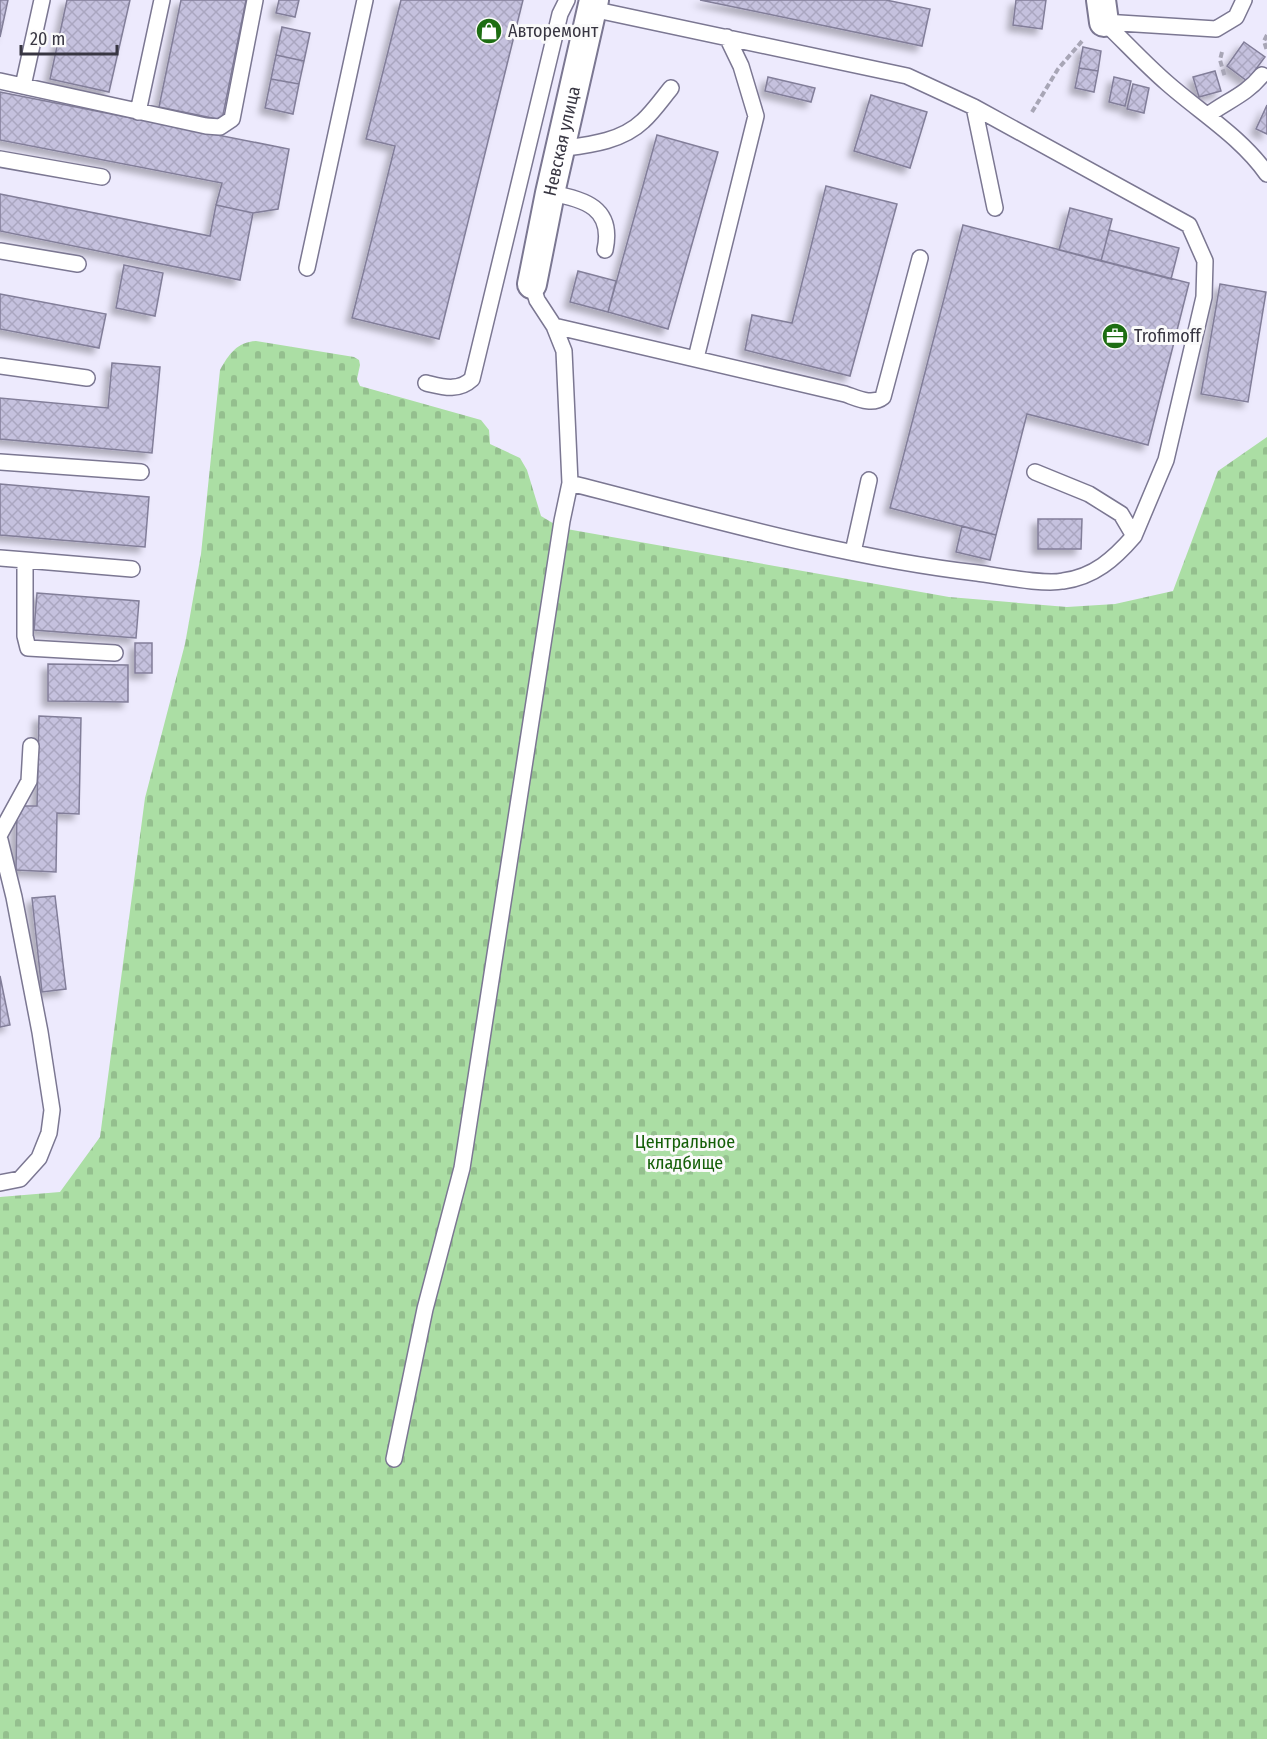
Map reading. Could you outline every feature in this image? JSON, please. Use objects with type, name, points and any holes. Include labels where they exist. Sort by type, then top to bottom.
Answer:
[{"type":"street","name":"Невская улица","points":[[532,284],[559,149],[584,3]]},
{"type":"lane","points":[[23,86],[42,0]]},
{"type":"lane","points":[[138,112],[162,0]]},
{"type":"lane","points":[[0,81],[138,112],[220,127],[231,118],[255,0]]},
{"type":"lane","points":[[308,268],[365,0]]},
{"type":"lane","points":[[1102,11],[1216,30],[1236,17],[1244,0]]},
{"type":"lane","points":[[426,383],[445,388],[458,388],[472,380],[557,25],[584,3],[907,76],[974,107],[1189,225],[1205,261],[1204,297],[1166,460],[1134,536],[1119,554],[1104,566],[1083,576],[1061,582],[951,570],[821,546],[570,483]]},
{"type":"lane","points":[[1102,11],[1169,85],[1208,115],[1267,173]]},
{"type":"lane","points":[[696,358],[756,116],[741,66],[727,37]]},
{"type":"lane","points":[[1208,115],[1241,96],[1262,75]]},
{"type":"lane","points":[[559,149],[609,141],[630,131],[643,122],[671,88]]},
{"type":"lane","points":[[974,107],[995,208]]},
{"type":"lane","points":[[0,159],[102,177]]},
{"type":"lane","points":[[550,193],[566,196],[595,207],[604,218],[608,234],[605,250]]},
{"type":"lane","points":[[0,251],[78,264]]},
{"type":"lane","points":[[554,326],[696,358],[871,402],[878,401],[883,397],[920,258]]},
{"type":"lane","points":[[394,1459],[425,1309],[462,1168],[562,521],[570,483],[564,351],[554,326],[537,300],[532,284]]},
{"type":"lane","points":[[0,366],[87,378]]},
{"type":"lane","points":[[0,462],[141,472]]},
{"type":"lane","points":[[1035,472],[1089,494],[1121,514],[1134,536]]},
{"type":"lane","points":[[853,552],[869,480]]},
{"type":"lane","points":[[0,558],[132,569]]},
{"type":"lane","points":[[25,560],[25,636],[28,648],[115,653]]},
{"type":"lane","points":[[0,834],[29,782],[31,746]]},
{"type":"lane","points":[[0,840],[40,1032],[52,1110],[49,1132],[39,1158],[20,1179],[0,1183]]},
{"type":"path","points":[[1020,133],[1058,69],[1087,35],[1102,11]]},
{"type":"path","points":[[1267,35],[1264,41],[1267,51]]},
{"type":"path","points":[[1223,47],[1220,60],[1226,79],[1231,88],[1241,96]]},
{"type":"green space","name":"Центральное кладбище","points":[[256,341],[354,357],[359,360],[357,379],[360,386],[481,420],[489,430],[490,444],[520,458],[527,470],[541,516],[561,528],[949,597],[1067,607],[1115,604],[1173,591],[1218,471],[1267,437],[1267,1739],[0,1739],[0,1197],[60,1192],[100,1137],[145,798],[185,644],[201,554],[220,370],[234,350],[239,346]]},
{"type":"building","points":[[0,0],[8,0],[0,37]]},
{"type":"building","points":[[67,0],[130,0],[109,92],[50,79]]},
{"type":"building","points":[[181,0],[246,0],[222,120],[159,107]]},
{"type":"building","points":[[279,0],[299,0],[295,17],[276,13]]},
{"type":"building","points":[[401,0],[523,0],[439,339],[352,318],[395,146],[366,139]]},
{"type":"building","points":[[700,0],[886,0],[930,9],[922,46]]},
{"type":"building","points":[[1016,0],[1046,0],[1042,29],[1013,25]]},
{"type":"building","points":[[282,27],[310,33],[304,61],[276,55]]},
{"type":"building","points":[[1244,42],[1265,57],[1247,81],[1227,66]]},
{"type":"building","points":[[1083,47],[1101,51],[1098,71],[1079,68]]},
{"type":"building","points":[[276,55],[304,61],[299,84],[271,79]]},
{"type":"building","points":[[1079,68],[1098,71],[1094,92],[1075,88]]},
{"type":"building","points":[[1215,71],[1221,91],[1199,97],[1193,77]]},
{"type":"building","points":[[768,77],[815,88],[811,102],[765,91]]},
{"type":"building","points":[[1114,77],[1131,81],[1125,106],[1109,102]]},
{"type":"building","points":[[271,79],[299,84],[293,114],[265,108]]},
{"type":"building","points":[[1133,84],[1149,88],[1144,113],[1127,109]]},
{"type":"building","points":[[0,92],[289,149],[278,209],[253,213],[216,205],[222,183],[0,140]]},
{"type":"building","points":[[871,95],[927,112],[910,168],[854,151]]},
{"type":"building","points":[[1267,105],[1267,134],[1256,129]]},
{"type":"building","points":[[657,135],[718,152],[668,329],[608,312]]},
{"type":"building","points":[[826,186],[897,204],[850,376],[745,350],[752,315],[792,323]]},
{"type":"building","points":[[0,194],[210,236],[216,205],[253,213],[240,280],[0,231]]},
{"type":"building","points":[[1070,208],[1112,219],[1101,261],[1059,250]]},
{"type":"building","points":[[963,225],[1189,283],[1148,445],[1027,414],[996,535],[890,508]]},
{"type":"building","points":[[1109,230],[1179,248],[1171,279],[1101,261]]},
{"type":"building","points":[[124,265],[163,273],[155,316],[116,308]]},
{"type":"building","points":[[578,271],[616,281],[608,312],[570,302]]},
{"type":"building","points":[[1220,284],[1266,292],[1248,402],[1201,394]]},
{"type":"building","points":[[0,294],[106,314],[99,348],[0,329]]},
{"type":"building","points":[[112,363],[160,367],[152,453],[0,439],[0,398],[108,408]]},
{"type":"building","points":[[0,484],[149,497],[145,547],[0,535]]},
{"type":"building","points":[[1038,519],[1082,519],[1081,549],[1038,549]]},
{"type":"building","points":[[962,526],[996,535],[990,560],[956,552]]},
{"type":"building","points":[[37,593],[139,601],[136,638],[34,630]]},
{"type":"building","points":[[135,643],[152,643],[152,673],[135,673]]},
{"type":"building","points":[[48,664],[128,665],[128,702],[48,701]]},
{"type":"building","points":[[39,716],[81,718],[79,814],[57,813],[56,872],[16,870],[17,806],[37,806]]},
{"type":"building","points":[[55,896],[66,989],[42,992],[32,898]]},
{"type":"building","points":[[0,976],[10,1025],[0,1027]]},
{"type":"place","name":"Авторемонт","points":[[489,31]]},
{"type":"place","name":"Trofimoff","points":[[1115,336]]}]
